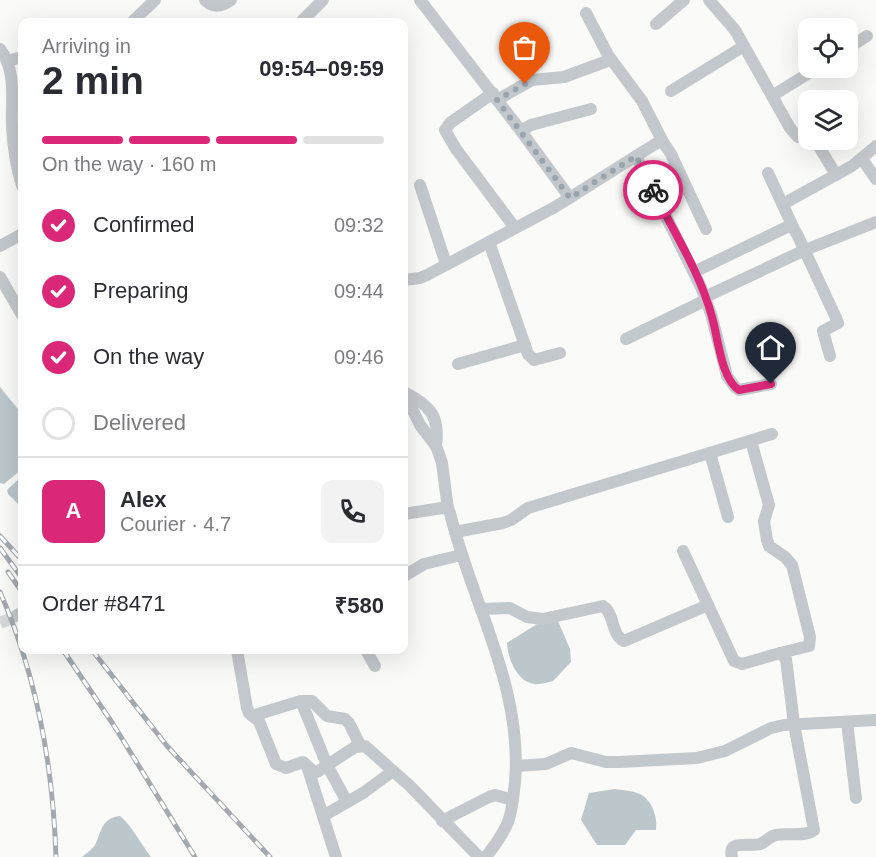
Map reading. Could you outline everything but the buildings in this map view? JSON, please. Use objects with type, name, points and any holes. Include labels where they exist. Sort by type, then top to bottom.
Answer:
[{"type":"street","points":[[136,18],[155,0]]},
{"type":"street","points":[[205,0],[216,6],[223,6],[231,0]]},
{"type":"street","points":[[305,18],[323,0]]},
{"type":"street","points":[[420,0],[521,130],[570,198]]},
{"type":"street","points":[[656,24],[684,0]]},
{"type":"street","points":[[709,0],[735,30],[795,135],[798,136]]},
{"type":"street","points":[[586,13],[610,60],[642,101],[663,142],[672,154],[706,229]]},
{"type":"street","points":[[858,42],[867,36]]},
{"type":"street","points":[[671,91],[744,46]]},
{"type":"street","points":[[0,49],[12,79],[6,118],[18,158]]},
{"type":"street","points":[[7,62],[18,58]]},
{"type":"street","points":[[515,228],[447,137],[445,130],[450,123],[495,97],[532,80],[564,76],[610,60]]},
{"type":"street","points":[[772,96],[801,78]]},
{"type":"street","points":[[521,130],[531,125],[591,109]]},
{"type":"street","points":[[408,280],[420,278],[515,228],[570,198],[660,141],[663,142]]},
{"type":"street","points":[[783,204],[862,159],[876,146]]},
{"type":"street","points":[[821,150],[836,175]]},
{"type":"street","points":[[636,156],[706,299],[730,382],[739,390],[771,384]]},
{"type":"street","points":[[862,159],[876,179]]},
{"type":"street","points":[[768,173],[837,320],[838,323],[823,331],[830,356]]},
{"type":"street","points":[[420,185],[446,264]]},
{"type":"street","points":[[626,339],[805,250],[876,222]]},
{"type":"street","points":[[694,272],[787,225],[793,227]]},
{"type":"street","points":[[0,246],[18,236]]},
{"type":"street","points":[[489,242],[528,354],[534,360],[560,353]]},
{"type":"street","points":[[0,277],[18,308]]},
{"type":"street","points":[[458,364],[525,345]]},
{"type":"street","points":[[408,400],[420,425],[436,446],[442,462],[448,509],[461,555],[482,609],[508,694],[514,727],[516,766],[513,800],[507,824],[486,857]]},
{"type":"street","points":[[455,532],[503,523],[528,508],[772,434]]},
{"type":"street","points":[[683,551],[730,655],[738,664],[809,646],[810,637],[792,565],[785,556],[769,546],[767,540],[764,521],[770,505],[751,441]]},
{"type":"street","points":[[710,453],[728,517]]},
{"type":"street","points":[[408,513],[448,509]]},
{"type":"street","points":[[408,574],[424,564],[461,555]]},
{"type":"street","points":[[482,609],[510,608],[527,616],[543,619],[603,606],[609,611],[618,637],[624,641],[708,605]]},
{"type":"street","points":[[732,857],[733,847],[737,845],[757,844],[774,835],[807,834],[813,830],[794,724],[786,659],[780,653]]},
{"type":"street","points":[[238,654],[247,708],[259,721],[276,764],[286,768],[303,762],[317,772],[360,745]]},
{"type":"street","points":[[368,654],[375,666]]},
{"type":"street","points":[[252,716],[301,701],[312,701],[327,716],[345,719],[360,745],[368,748],[393,771],[479,857]]},
{"type":"street","points":[[301,701],[327,765],[347,802]]},
{"type":"street","points":[[516,766],[546,764],[571,753],[606,762],[697,758],[725,751],[771,728],[794,724],[876,720]]},
{"type":"street","points":[[847,722],[856,798]]},
{"type":"street","points":[[307,765],[336,857]]},
{"type":"street","points":[[323,816],[393,771]]},
{"type":"street","points":[[442,821],[474,803],[495,795],[513,800]]},
{"type":"shaded area","points":[[0,387],[18,409],[18,472],[4,484],[0,483]]},
{"type":"shaded area","points":[[18,480],[18,504],[8,494],[7,490]]},
{"type":"shaded area","points":[[545,619],[557,619],[570,649],[571,662],[553,681],[534,684],[522,678],[514,668],[507,643]]},
{"type":"shaded area","points":[[615,789],[640,794],[648,800],[656,820],[656,830],[636,830],[625,845],[597,845],[581,820],[589,793]]},
{"type":"shaded area","points":[[120,816],[151,857],[82,857],[95,845],[106,822]]},
{"type":"tunnel","points":[[0,623],[16,616]]},
{"type":"railway","points":[[0,536],[18,556]]},
{"type":"railway","points":[[0,548],[18,573]]},
{"type":"railway","points":[[8,572],[18,586]]},
{"type":"railway","points":[[0,592],[18,639]]},
{"type":"railway","points":[[23,654],[47,755],[56,857]]},
{"type":"railway","points":[[66,654],[113,724],[195,857]]},
{"type":"railway","points":[[95,654],[167,746],[270,857]]},
{"type":"way so far","points":[[525,84],[497,100],[570,198],[636,156],[653,190]]},
{"type":"route","points":[[653,190],[705,297],[730,382],[739,390],[771,384]]}]
